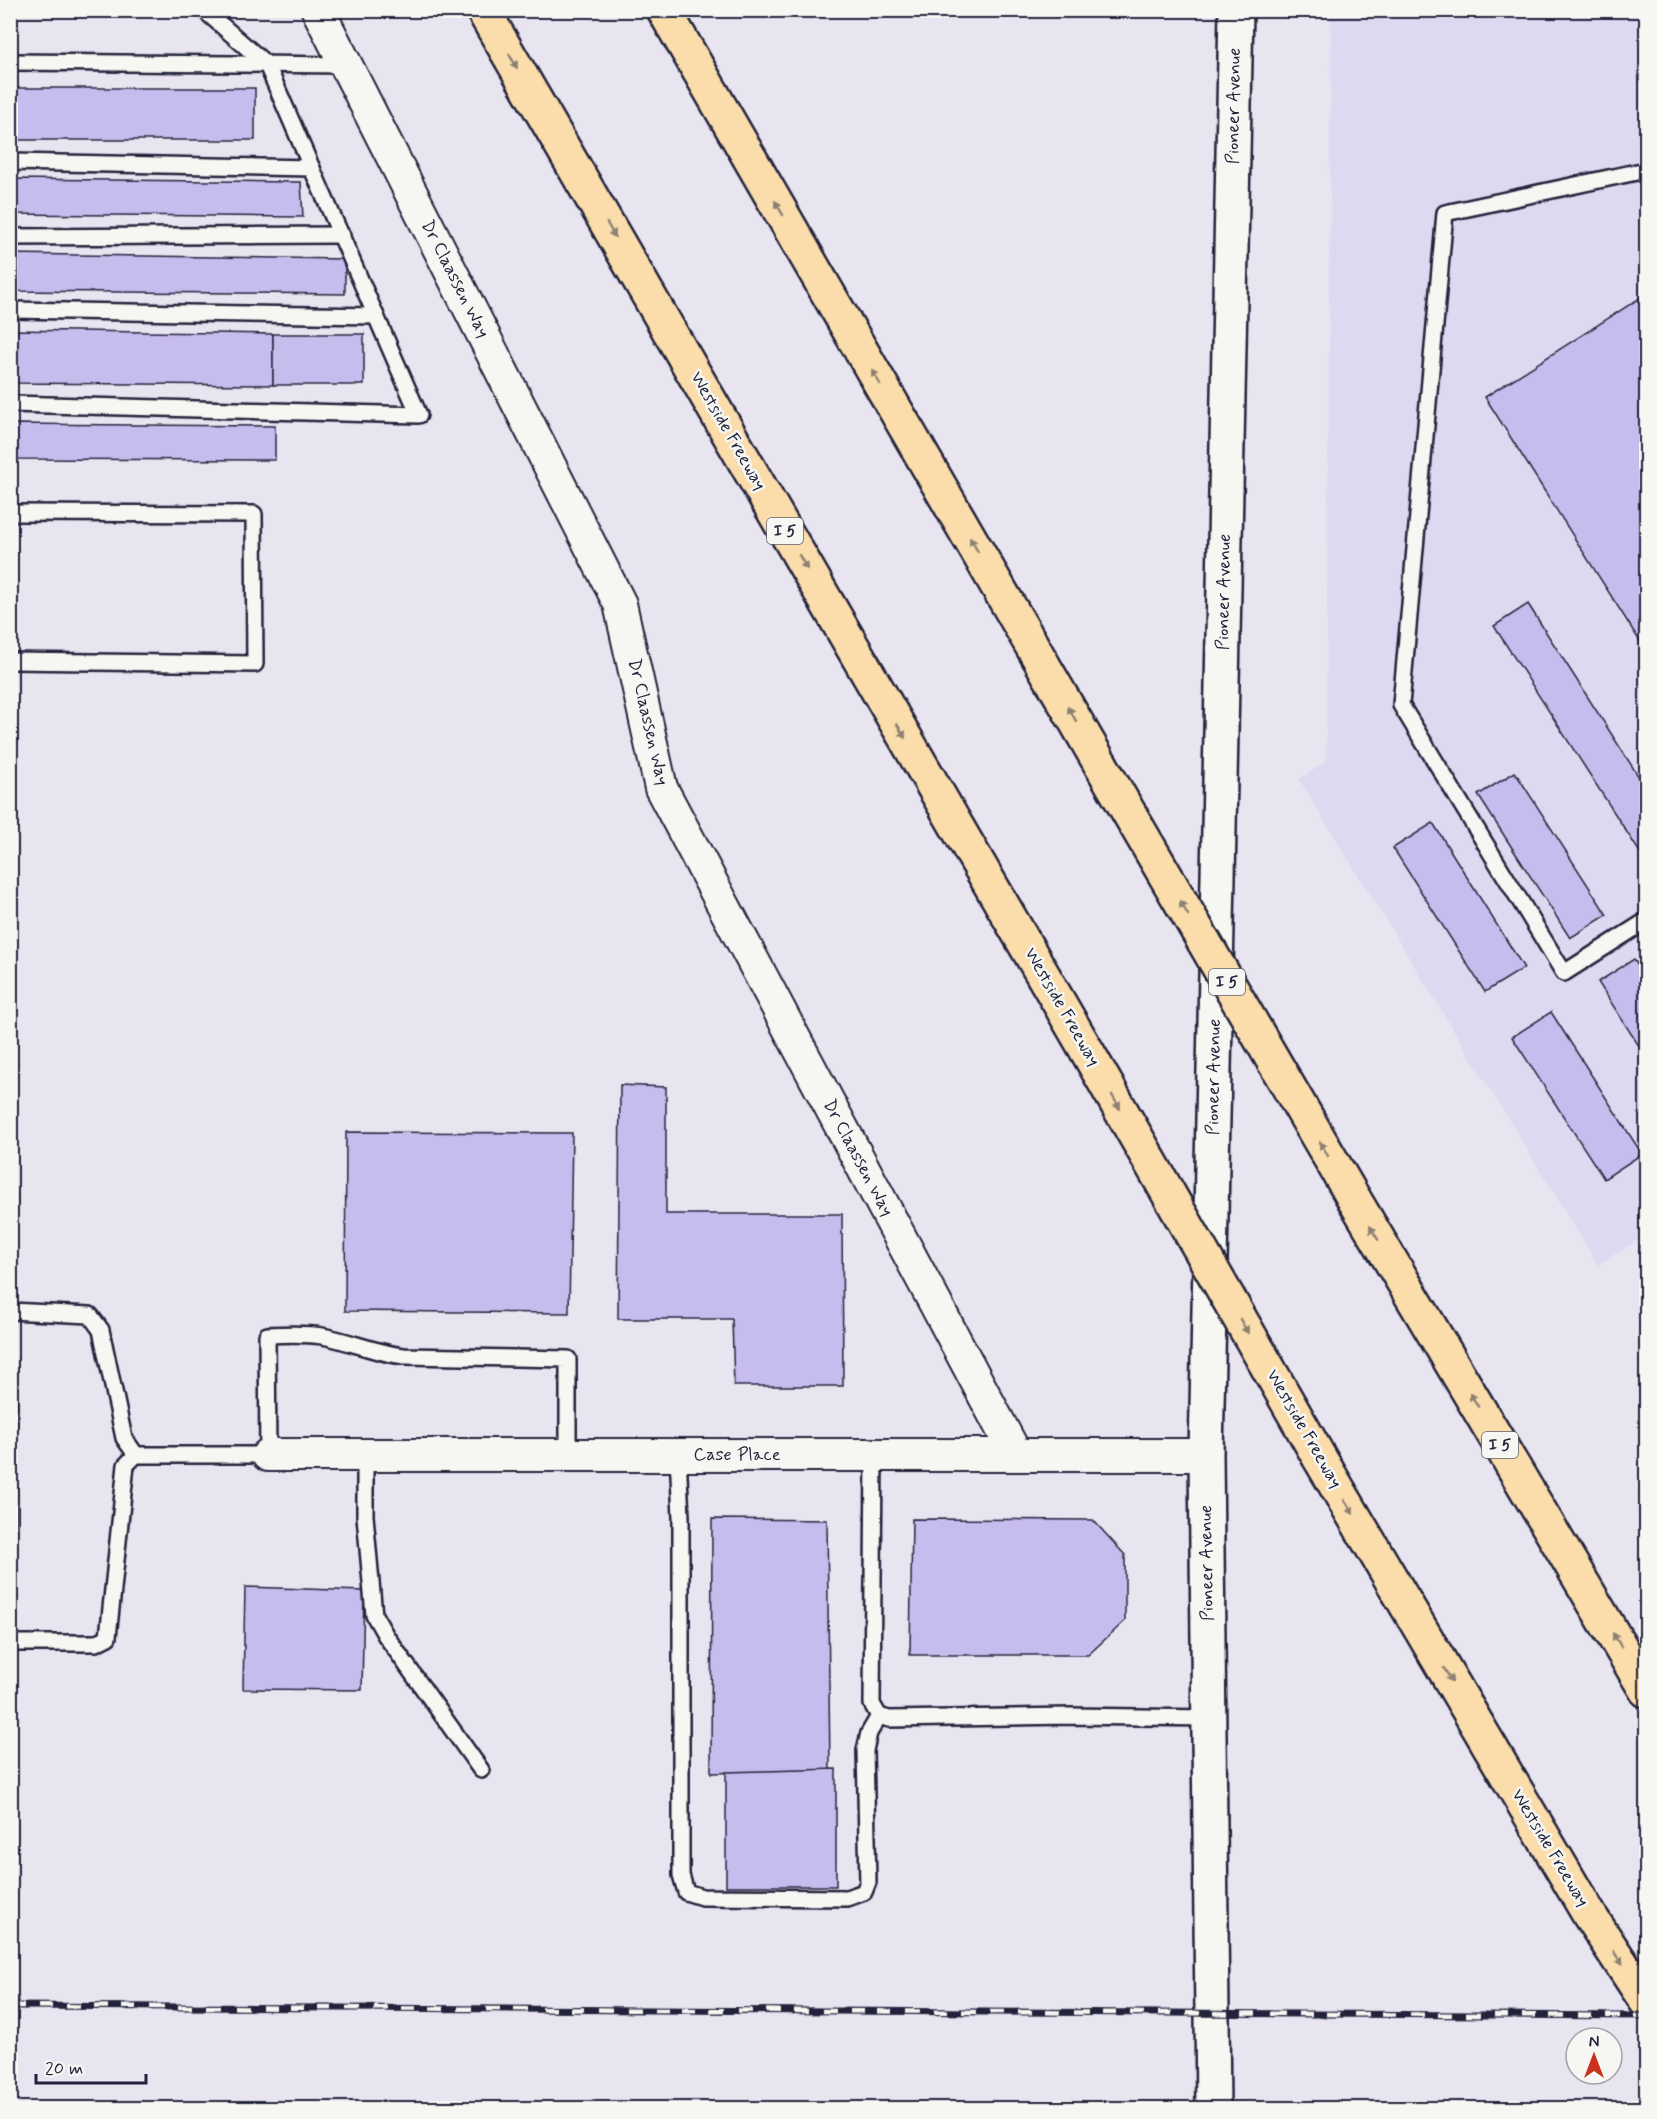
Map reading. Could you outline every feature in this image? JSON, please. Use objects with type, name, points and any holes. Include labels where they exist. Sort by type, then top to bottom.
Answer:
[{"type":"highway","name":"Westside Freeway","points":[[483,10],[1087,1051],[1319,1457],[1590,1916],[1647,2001]]},
{"type":"highway","name":"I 5","points":[[664,10],[1354,1199],[1647,1690]]},
{"type":"street","name":"Dr Claassen Way","points":[[318,10],[620,604],[661,788],[1016,1455]]},
{"type":"street","name":"Pioneer Avenue","points":[[1213,2109],[1206,1455],[1236,10]]},
{"type":"street","name":"Case Place","points":[[268,1455],[1206,1455]]},
{"type":"lane","points":[[10,404],[419,415],[267,65],[204,10]]},
{"type":"lane","points":[[10,62],[346,65]]},
{"type":"lane","points":[[10,162],[312,168]]},
{"type":"lane","points":[[1647,170],[1445,213],[1401,705],[1564,973],[1647,921]]},
{"type":"lane","points":[[10,237],[342,235]]},
{"type":"lane","points":[[10,310],[376,316]]},
{"type":"lane","points":[[10,513],[254,514],[255,664],[10,661]]},
{"type":"lane","points":[[10,1311],[90,1315],[101,1330],[124,1438],[136,1455]]},
{"type":"lane","points":[[10,1643],[96,1643],[108,1637],[126,1465],[136,1455],[268,1455],[267,1335],[323,1336],[388,1354],[404,1356],[568,1359],[568,1455]]},
{"type":"lane","points":[[366,1455],[364,1516],[374,1615],[386,1636],[481,1770]]},
{"type":"lane","points":[[678,1455],[681,1517],[681,1875],[687,1892],[702,1897],[847,1898],[864,1892],[868,1882],[865,1750],[869,1733],[879,1716]]},
{"type":"lane","points":[[874,1455],[872,1704],[879,1716],[889,1719],[1047,1716],[1209,1718]]},
{"type":"shaded area","points":[[1331,11],[1646,11],[1646,1235],[1598,1265],[1299,779],[1326,762]]},
{"type":"building","points":[[10,88],[255,88],[255,140],[10,140]]},
{"type":"building","points":[[10,179],[301,182],[303,217],[10,214]]},
{"type":"building","points":[[10,254],[345,259],[345,294],[10,291]]},
{"type":"building","points":[[1646,294],[1646,651],[1485,397]]},
{"type":"building","points":[[10,330],[273,334],[273,385],[10,383]]},
{"type":"building","points":[[273,334],[364,334],[364,385],[273,385]]},
{"type":"building","points":[[10,424],[275,426],[275,460],[10,459]]},
{"type":"building","points":[[1528,604],[1646,788],[1646,862],[1494,626]]},
{"type":"building","points":[[1515,772],[1607,915],[1570,938],[1478,795]]},
{"type":"building","points":[[1433,823],[1524,968],[1485,992],[1393,848]]},
{"type":"building","points":[[1634,959],[1646,979],[1646,1057],[1598,982]]},
{"type":"building","points":[[1551,1012],[1642,1154],[1604,1179],[1512,1037]]},
{"type":"building","points":[[620,1085],[666,1087],[666,1214],[842,1214],[843,1386],[734,1386],[732,1319],[618,1319]]},
{"type":"building","points":[[346,1132],[572,1133],[569,1313],[345,1311]]},
{"type":"building","points":[[10,1375],[17,1375],[16,1545],[10,1545]]},
{"type":"building","points":[[712,1519],[827,1520],[830,1770],[711,1773]]},
{"type":"building","points":[[912,1519],[1093,1520],[1125,1555],[1125,1621],[1088,1655],[910,1655]]},
{"type":"building","points":[[245,1587],[364,1591],[362,1690],[243,1689]]},
{"type":"building","points":[[836,1769],[836,1886],[726,1886],[726,1772]]},
{"type":"railway","points":[[10,2006],[1646,2016]]}]
